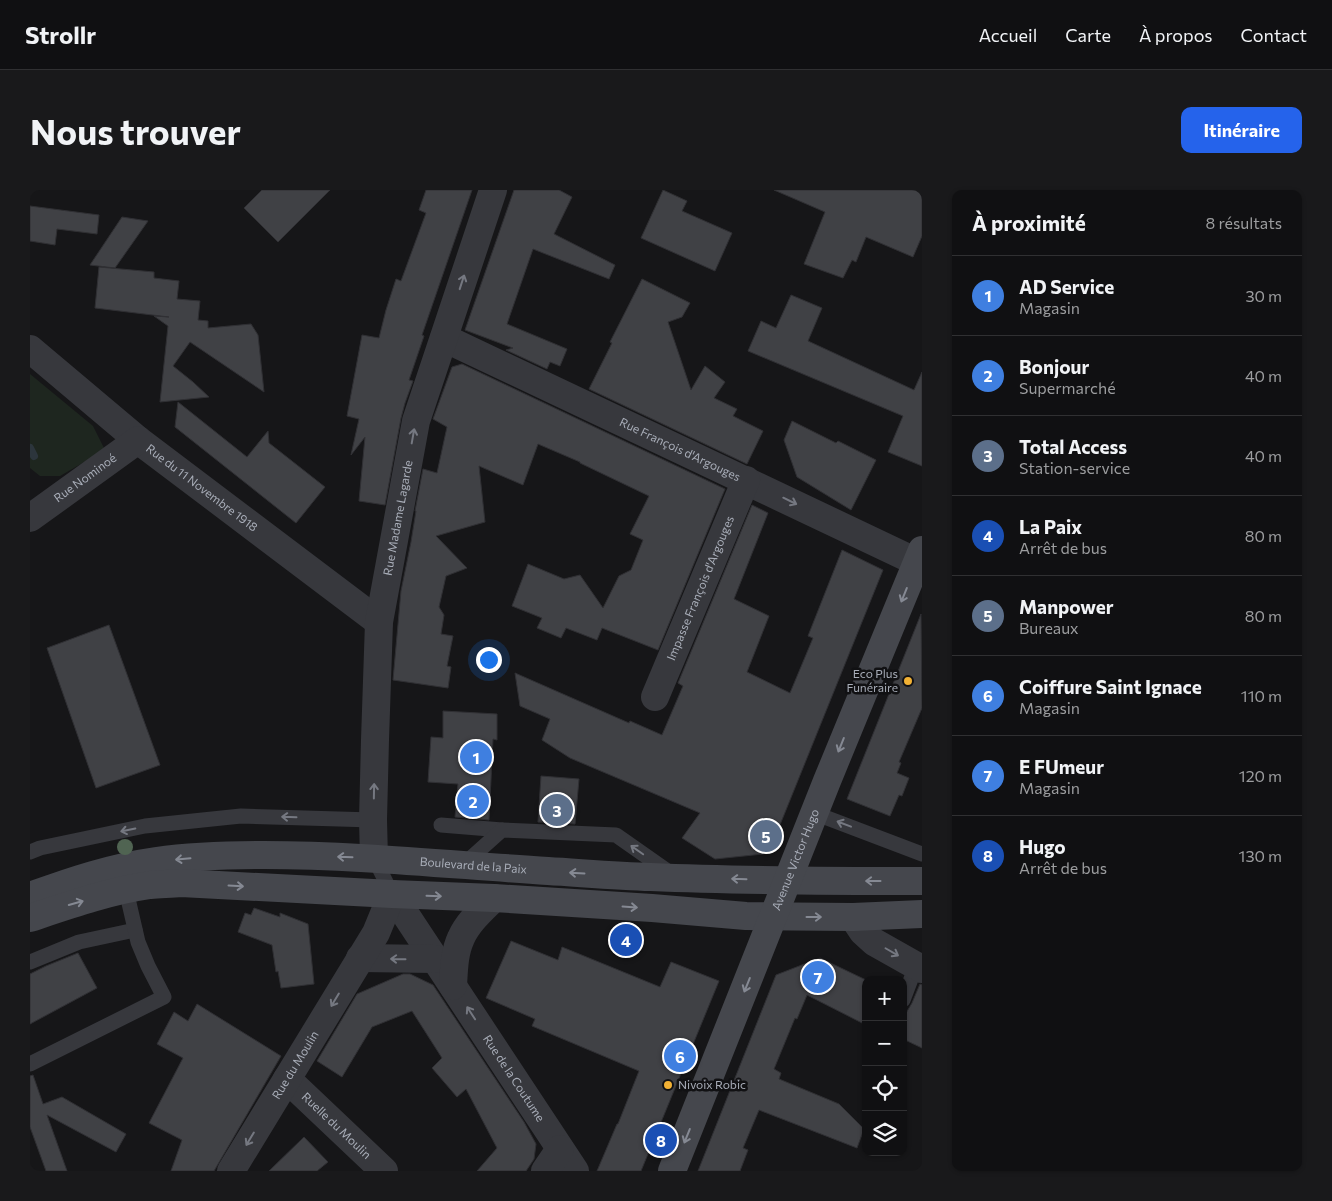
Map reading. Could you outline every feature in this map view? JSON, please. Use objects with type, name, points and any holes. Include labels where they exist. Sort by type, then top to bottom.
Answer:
[{"type":"main road","name":"Avenue Victor Hugo","points":[[672,1171],[814,813],[920,556]]},
{"type":"main road","name":"Boulevard de la Paix","points":[[30,896],[112,870],[156,861],[217,856],[298,855],[374,858],[463,866],[677,878],[788,881],[922,881]]},
{"type":"main road","points":[[30,918],[58,908],[126,890],[181,883],[494,898],[746,916],[853,917],[922,914]]},
{"type":"street","name":"Rue Madame Lagarde","points":[[374,858],[374,740],[379,622],[416,421],[493,190]]},
{"type":"street","name":"Rue François d'Argouges","points":[[444,338],[746,480],[920,556]]},
{"type":"street","name":"Rue du 11 Novembre 1918","points":[[30,349],[138,440],[379,622]]},
{"type":"street","name":"Rue Nominoé","points":[[33,511],[138,440]]},
{"type":"street","name":"Impasse François d'Argouges","points":[[655,697],[746,480]]},
{"type":"street","name":"Rue du Moulin","points":[[231,1171],[376,933],[392,894]]},
{"type":"street","name":"Rue de la Coutume","points":[[392,894],[452,986],[560,1164]]},
{"type":"street","points":[[452,986],[455,958],[460,940],[478,914],[494,898]]},
{"type":"street","points":[[853,917],[863,932],[874,942],[919,968]]},
{"type":"street","points":[[360,958],[435,959]]},
{"type":"street","name":"Ruelle du Moulin","points":[[287,1079],[384,1171]]},
{"type":"lane","points":[[814,813],[922,854]]},
{"type":"lane","points":[[30,852],[40,848],[145,826],[241,816],[373,820]]},
{"type":"lane","points":[[440,825],[616,835],[677,878]]},
{"type":"lane","points":[[463,866],[502,830]]},
{"type":"lane","points":[[374,858],[392,894]]},
{"type":"lane","points":[[30,1064],[164,997],[138,942],[126,890]]},
{"type":"lane","points":[[30,962],[79,942],[135,930]]},
{"type":"lane","points":[[907,992],[919,968]]},
{"type":"shaded area","points":[[30,374],[93,426],[105,450],[60,476],[40,476],[30,468]]},
{"type":"building","points":[[262,190],[330,190],[278,242],[244,208]]},
{"type":"building","points":[[426,190],[472,190],[422,335],[424,336],[409,380],[413,381],[401,418],[385,505],[359,501],[365,437],[351,455],[359,419],[347,416],[362,335],[379,338],[396,279],[401,281],[426,213],[419,210]]},
{"type":"building","points":[[514,190],[559,190],[572,197],[554,234],[615,265],[609,279],[533,249],[507,324],[567,349],[560,366],[550,362],[547,369],[506,350],[513,348],[465,330]]},
{"type":"building","points":[[663,190],[687,201],[682,211],[732,233],[715,271],[641,238]]},
{"type":"building","points":[[774,190],[922,190],[922,236],[913,257],[866,237],[856,262],[852,260],[843,278],[804,264],[825,212]]},
{"type":"building","points":[[30,206],[99,215],[97,234],[57,229],[55,245],[30,241]]},
{"type":"building","points":[[122,217],[148,221],[115,268],[90,265]]},
{"type":"building","points":[[99,267],[154,272],[154,278],[179,281],[177,299],[200,301],[198,320],[208,321],[208,328],[251,324],[258,335],[264,392],[190,342],[173,366],[209,397],[160,402],[168,326],[154,316],[169,317],[95,308]]},
{"type":"building","points":[[642,279],[690,303],[682,317],[668,322],[691,390],[705,366],[725,382],[714,398],[737,409],[733,416],[763,431],[747,464],[589,389]]},
{"type":"building","points":[[791,295],[822,308],[808,341],[914,390],[922,372],[922,466],[888,452],[903,416],[748,351],[761,321],[776,328]]},
{"type":"building","points":[[462,364],[725,489],[658,650],[602,628],[597,640],[566,628],[561,638],[537,628],[542,618],[512,606],[528,564],[564,579],[580,575],[603,608],[619,576],[631,570],[643,540],[630,534],[649,496],[580,462],[538,444],[523,485],[479,466],[485,522],[436,536],[467,568],[446,576],[439,607],[444,615],[441,634],[453,636],[447,666],[451,667],[448,688],[393,680],[401,591],[423,469],[437,473],[447,427],[433,419],[452,367]]},
{"type":"building","points":[[178,402],[247,457],[268,431],[269,443],[325,487],[296,523],[175,427]]},
{"type":"building","points":[[792,421],[876,460],[851,510],[797,477],[784,440]]},
{"type":"building","points":[[752,505],[768,513],[734,599],[769,616],[747,672],[790,693],[813,638],[808,636],[842,550],[883,570],[769,852],[715,859],[682,838],[700,813],[570,758],[542,740],[550,719],[520,706],[515,673],[629,723],[630,721],[662,735],[683,686],[678,683]]},
{"type":"building","points":[[921,614],[922,708],[899,762],[901,763],[897,773],[909,778],[902,796],[899,795],[890,816],[847,799]]},
{"type":"building","points":[[109,625],[160,765],[96,788],[47,648]]},
{"type":"building","points":[[443,711],[497,714],[497,740],[493,739],[489,820],[455,817],[458,784],[428,782],[431,737],[443,738]]},
{"type":"building","points":[[541,776],[579,779],[575,824],[538,822]]},
{"type":"building","points":[[254,908],[280,917],[280,913],[308,924],[314,984],[281,988],[278,971],[276,972],[272,945],[238,932],[245,913],[251,915]]},
{"type":"building","points":[[511,941],[558,960],[562,947],[660,987],[671,962],[719,981],[641,1171],[597,1171],[639,1071],[532,1026],[535,1019],[486,998]]},
{"type":"building","points":[[78,953],[97,988],[30,1024],[30,974]]},
{"type":"building","points":[[820,958],[862,978],[862,1023],[807,995],[797,1019],[795,1018],[774,1069],[781,1073],[779,1079],[839,1104],[862,1127],[862,1134],[857,1148],[759,1110],[743,1148],[748,1150],[740,1171],[698,1171],[776,975]]},
{"type":"building","points":[[403,974],[410,974],[433,985],[524,1122],[536,1144],[534,1159],[526,1171],[477,1171],[497,1148],[466,1089],[457,1097],[432,1068],[442,1058],[412,1011],[372,1027],[342,1077],[317,1061],[357,994]]},
{"type":"building","points":[[920,984],[922,985],[922,1048],[907,1041],[907,1011]]},
{"type":"building","points":[[197,1004],[281,1056],[214,1171],[171,1171],[182,1140],[149,1123],[183,1058],[157,1044],[174,1012],[188,1021]]},
{"type":"building","points":[[33,1075],[43,1104],[62,1097],[126,1134],[116,1152],[47,1115],[67,1171],[46,1171],[30,1127],[30,1076]]},
{"type":"building","points":[[304,1137],[328,1162],[317,1171],[269,1171]]},
{"type":"waterway","points":[[30,448],[34,456]]},
{"type":"place","name":"Eco Plus Funéraire","points":[[908,681]]},
{"type":"place","name":"AD Service","points":[[476,757]]},
{"type":"place","name":"Bonjour","points":[[473,801]]},
{"type":"place","name":"Total Access","points":[[557,810]]},
{"type":"place","name":"Manpower","points":[[766,836]]},
{"type":"place","name":"La Paix","points":[[626,940]]},
{"type":"place","name":"E FUmeur","points":[[818,977]]},
{"type":"place","name":"Coiffure Saint Ignace","points":[[680,1056]]},
{"type":"place","name":"Nivoix Robic","points":[[668,1085]]},
{"type":"place","name":"Hugo","points":[[661,1140]]}]
